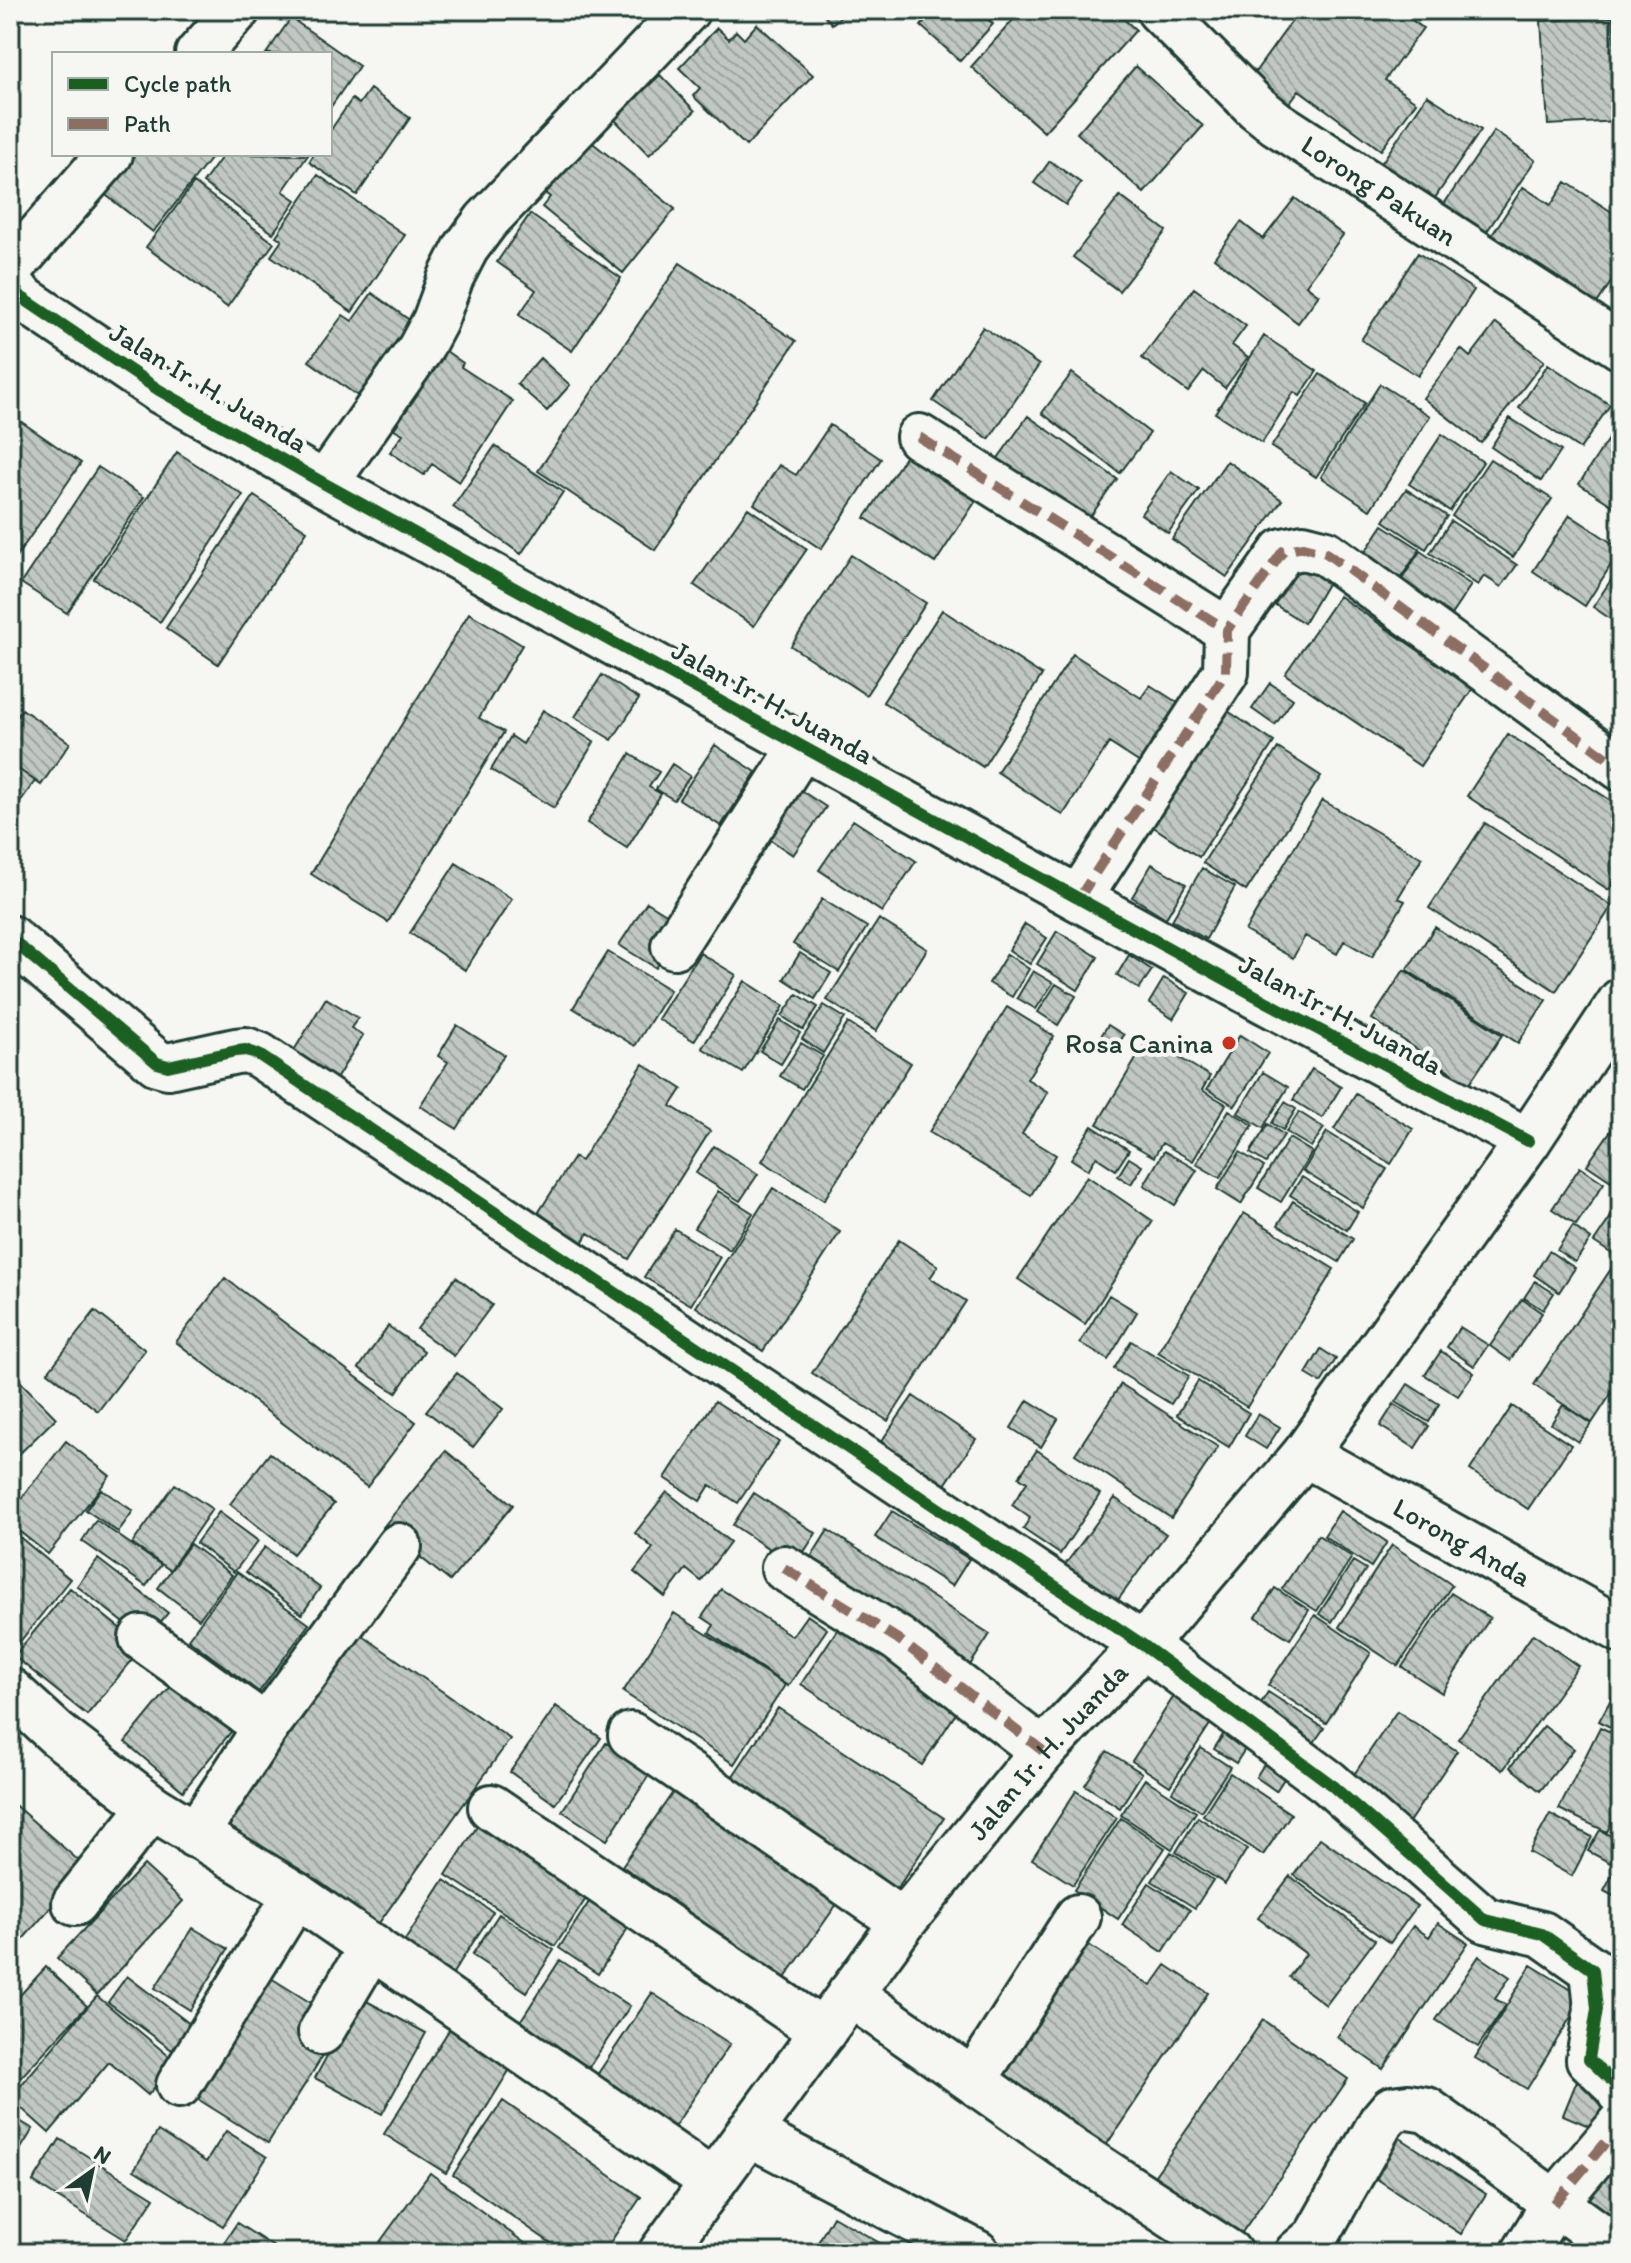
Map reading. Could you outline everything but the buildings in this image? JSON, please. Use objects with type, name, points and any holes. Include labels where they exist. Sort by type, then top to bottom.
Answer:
[{"type":"street","points":[[200,52],[237,10]]},
{"type":"street","points":[[325,484],[420,349],[435,321],[451,277],[466,248],[486,221],[687,10]]},
{"type":"street","name":"Lorong Pakuan","points":[[1159,10],[1276,123],[1621,347]]},
{"type":"street","points":[[10,269],[108,156]]},
{"type":"street","name":"Jalan Ir. H. Juanda","points":[[10,282],[21,297],[159,390],[325,484],[1265,1001],[1528,1141]]},
{"type":"street","points":[[919,437],[1227,630]]},
{"type":"street","points":[[1079,898],[1226,672],[1227,630],[1283,551],[1303,547],[1326,553],[1621,768]]},
{"type":"street","points":[[674,946],[803,745]]},
{"type":"street","points":[[10,938],[157,1063],[168,1066],[246,1050],[259,1055],[1143,1645],[1328,1782],[1485,1920],[1542,1934],[1593,1970],[1597,2009],[1589,2059],[1621,2093]]},
{"type":"street","name":"Jalan Ir. H. Juanda","points":[[661,2253],[903,1922],[1043,1751],[1143,1645],[1305,1454],[1528,1141],[1621,1001]]},
{"type":"street","name":"Lorong Anda","points":[[1305,1454],[1621,1630]]},
{"type":"street","points":[[195,1835],[266,1727],[399,1546]]},
{"type":"street","points":[[784,1568],[898,1639],[1043,1751]]},
{"type":"street","points":[[142,1638],[266,1727]]},
{"type":"street","points":[[10,1691],[57,1734],[152,1807],[296,1895],[713,2182]]},
{"type":"street","points":[[631,1735],[903,1922]]},
{"type":"street","points":[[75,1903],[152,1807]]},
{"type":"street","points":[[491,1807],[823,2032]]},
{"type":"street","points":[[179,2085],[296,1895]]},
{"type":"street","points":[[974,2080],[1078,1917]]},
{"type":"street","points":[[321,2032],[372,1946]]},
{"type":"street","points":[[850,1994],[1076,2153],[1229,2253]]},
{"type":"street","points":[[1297,2253],[1316,2237],[1381,2122],[1392,2109],[1408,2107],[1427,2110],[1621,2251]]},
{"type":"street","points":[[1524,2253],[1554,2204],[1621,2124]]},
{"type":"street","points":[[748,2133],[977,2253]]},
{"type":"marked path","points":[[919,437],[1227,630]]},
{"type":"marked path","points":[[1079,898],[1226,672],[1227,630],[1283,551],[1303,547],[1326,553],[1621,768]]},
{"type":"marked path","points":[[784,1568],[898,1639],[1043,1751]]},
{"type":"marked path","points":[[1554,2204],[1621,2124]]},
{"type":"cycle path","points":[[10,282],[21,297],[159,390],[325,484],[1265,1001],[1528,1141]]},
{"type":"cycle path","points":[[10,938],[157,1063],[168,1066],[246,1050],[259,1055],[1143,1645],[1328,1782],[1485,1920],[1542,1934],[1593,1970],[1597,2009],[1589,2059],[1621,2093]]},
{"type":"place","name":"Rosa Canina","points":[[1229,1043]]}]
